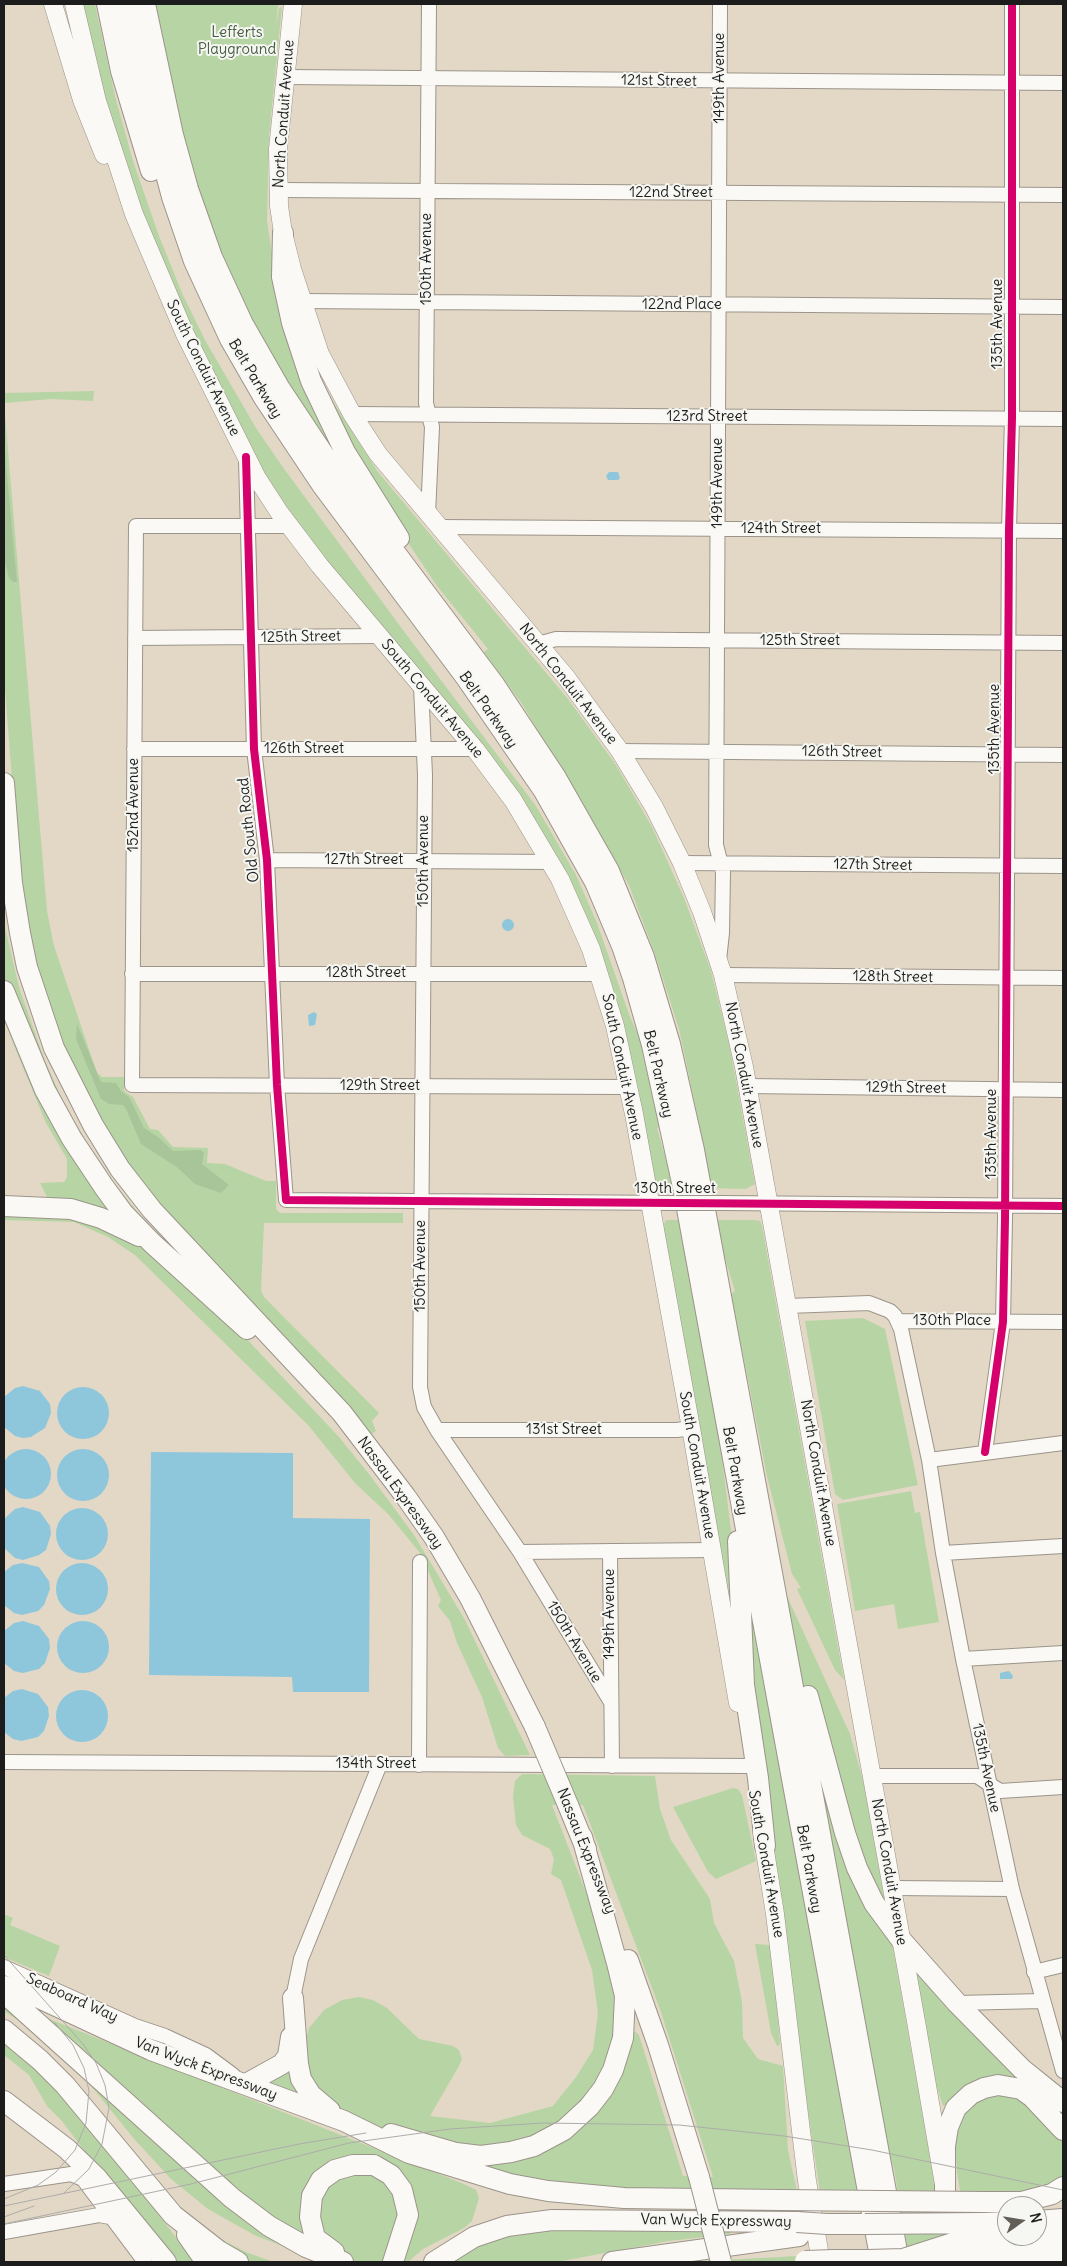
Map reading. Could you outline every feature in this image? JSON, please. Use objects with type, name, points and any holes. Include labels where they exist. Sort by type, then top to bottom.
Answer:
[{"type":"highway","points":[[107,4],[121,70],[133,114],[166,218],[185,268],[204,311],[237,372],[284,429]]},
{"type":"highway","name":"Belt Parkway","points":[[127,4],[160,156],[188,245],[227,332],[284,429],[342,513],[467,679],[516,748],[570,836],[609,914],[633,978],[658,1070],[683,1187],[733,1459],[874,2261]]},
{"type":"highway","name":"Belt Parkway","points":[[145,4],[173,135],[193,206],[219,274],[242,324],[279,387],[340,479],[514,715],[560,783],[617,888],[644,957],[663,1018],[682,1097],[901,2261]]},
{"type":"highway","points":[[282,234],[282,277],[292,323],[311,381],[330,424],[377,505],[460,623],[514,715]]},
{"type":"highway","name":"Nassau Expressway","points":[[4,783],[12,883],[23,950],[48,1032],[84,1110],[120,1169],[152,1210],[342,1413],[424,1522],[466,1590],[534,1728],[582,1837],[639,1990],[699,2177],[721,2262]]},
{"type":"highway","points":[[4,991],[38,1074],[72,1138],[113,1200],[152,1243],[264,1344],[398,1485]]},
{"type":"highway","points":[[4,1206],[53,1207],[81,1212],[109,1221],[152,1243]]},
{"type":"highway","points":[[727,1331],[751,1406],[802,1675],[834,1800],[857,1868],[874,1903],[902,1940],[957,2003],[1022,2069],[1063,2102]]},
{"type":"highway","points":[[733,1459],[744,1685],[758,1778],[765,1846]]},
{"type":"highway","points":[[294,1998],[298,2064],[301,2079],[307,2090],[316,2100],[344,2121],[456,2153],[491,2156],[534,2146],[554,2136],[564,2130],[592,2103],[606,2084],[618,2060],[623,2038],[626,2006],[618,1963],[582,1837]]},
{"type":"highway","points":[[4,1981],[26,1992]]},
{"type":"highway","name":"Van Wyck Expressway","points":[[4,1986],[26,1992],[150,2050],[344,2121],[409,2153],[510,2184],[548,2191],[624,2198]]},
{"type":"highway","points":[[4,1993],[232,2198],[269,2226],[306,2247],[343,2262]]},
{"type":"highway","points":[[246,2084],[278,2067],[288,2056],[294,1998]]},
{"type":"highway","points":[[4,2030],[40,2060],[64,2085],[173,2215],[206,2262]]},
{"type":"highway","points":[[945,2197],[948,2127],[956,2108],[972,2094],[984,2088],[998,2085],[1020,2089],[1032,2097],[1063,2130]]},
{"type":"highway","points":[[4,2101],[67,2149],[97,2178],[166,2262]]},
{"type":"highway","points":[[348,2262],[315,2238],[310,2217],[312,2196],[321,2180],[335,2170],[353,2165],[374,2165],[391,2175],[402,2190],[408,2215],[393,2262]]},
{"type":"highway","points":[[1045,2196],[1063,2187]]},
{"type":"highway","points":[[418,2262],[453,2241],[494,2221],[518,2212],[624,2198],[997,2202]]},
{"type":"highway","points":[[1047,2203],[1063,2201]]},
{"type":"highway","points":[[173,2215],[212,2246],[238,2262]]},
{"type":"highway","points":[[1047,2220],[1063,2219]]},
{"type":"highway","name":"Van Wyck Expressway","points":[[434,2262],[474,2238],[507,2226],[552,2220],[798,2229],[915,2224],[987,2245]]},
{"type":"highway","points":[[612,2262],[798,2229]]},
{"type":"highway","name":"Van Wyck Expressway","points":[[987,2245],[997,2234]]},
{"type":"highway","name":"Van Wyck Expressway","points":[[814,2262],[901,2261],[956,2242],[987,2245],[1063,2238]]},
{"type":"highway","points":[[987,2245],[1063,2252]]},
{"type":"highway","points":[[987,2245],[1038,2262]]},
{"type":"main road","points":[[53,4],[68,58],[92,128],[134,214]]},
{"type":"main road","name":"South Conduit Avenue","points":[[74,4],[97,101],[134,214],[185,334],[246,457],[266,493],[290,526],[378,636],[475,749],[513,800],[551,862],[582,926],[600,974],[615,1026],[628,1087],[691,1428],[749,1766],[765,1846],[782,1969],[814,2262]]},
{"type":"main road","name":"North Conduit Avenue","points":[[293,4],[278,149],[278,190],[282,234],[301,301],[320,354],[352,414],[378,454],[589,706],[620,751],[654,807],[682,863],[702,912],[721,968],[736,1023],[748,1086],[902,1940],[957,2262]]},
{"type":"street","name":"150th Avenue","points":[[429,4],[426,403],[432,426],[433,520]]},
{"type":"street","name":"149th Avenue","points":[[720,4],[716,845],[723,872],[721,968]]},
{"type":"street","name":"135th Avenue","points":[[985,1452],[1003,1322],[1009,530],[1012,418],[1012,4]]},
{"type":"street","name":"121st Street","points":[[285,77],[1063,84]]},
{"type":"street","name":"122nd Street","points":[[278,190],[1063,195]]},
{"type":"street","name":"122nd Place","points":[[301,301],[1063,307]]},
{"type":"street","name":"123rd Street","points":[[352,414],[1063,419]]},
{"type":"street","name":"Old South Road","points":[[246,457],[254,749],[267,860],[278,1085],[286,1200]]},
{"type":"street","name":"124th Street","points":[[433,520],[718,529],[1063,531]]},
{"type":"street","name":"152nd Avenue","points":[[132,1085],[136,526],[247,525]]},
{"type":"street","points":[[247,525],[290,526]]},
{"type":"street","name":"125th Street","points":[[135,638],[378,636]]},
{"type":"street","name":"125th Street","points":[[538,644],[556,639],[1063,643]]},
{"type":"street","name":"150th Avenue","points":[[421,686],[425,775],[420,1387],[424,1408],[436,1430],[520,1552],[611,1702]]},
{"type":"street","name":"126th Street","points":[[134,749],[475,749]]},
{"type":"street","name":"126th Street","points":[[620,751],[717,750],[1063,755]]},
{"type":"street","name":"127th Street","points":[[267,860],[551,862]]},
{"type":"street","name":"127th Street","points":[[682,863],[1063,866]]},
{"type":"street","name":"128th Street","points":[[721,968],[1006,978],[1063,978]]},
{"type":"street","name":"128th Street","points":[[132,974],[600,974]]},
{"type":"street","name":"129th Street","points":[[132,1085],[628,1087]]},
{"type":"street","name":"129th Street","points":[[748,1086],[1063,1090]]},
{"type":"street","name":"130th Street","points":[[286,1200],[1063,1206]]},
{"type":"street","name":"130th Place","points":[[787,1306],[863,1302],[883,1307],[895,1316],[898,1321],[1063,1322]]},
{"type":"street","name":"135th Avenue","points":[[898,1321],[929,1460],[943,1553],[1012,1889],[1063,2071]]},
{"type":"street","name":"131st Street","points":[[436,1430],[677,1430],[691,1428]]},
{"type":"street","points":[[929,1460],[1063,1443]]},
{"type":"street","points":[[943,1553],[1063,1546]]},
{"type":"street","points":[[520,1552],[712,1550]]},
{"type":"street","name":"149th Avenue","points":[[610,1551],[612,1766]]},
{"type":"street","points":[[419,1765],[420,1562]]},
{"type":"street","points":[[964,1659],[1063,1653]]},
{"type":"street","name":"134th Street","points":[[4,1762],[749,1766]]},
{"type":"street","points":[[294,1998],[301,1958],[380,1764]]},
{"type":"street","points":[[872,1776],[972,1776],[1000,1790],[1063,1787]]},
{"type":"street","points":[[892,1888],[1012,1889]]},
{"type":"street","points":[[1034,1972],[1063,1965]]},
{"type":"street","name":"Seaboard Way","points":[[4,1967],[135,2026],[165,2036],[206,2055],[246,2084]]},
{"type":"street","points":[[957,2003],[1042,2001]]},
{"type":"street","points":[[4,2184],[71,2174],[83,2179],[145,2262]]},
{"type":"street","points":[[4,2232],[99,2215],[110,2217]]},
{"type":"green space","points":[[82,4],[95,4],[115,96],[133,161],[159,236],[182,293],[205,340],[256,428],[282,466],[536,806],[576,875],[597,923],[630,1017],[644,1048],[661,1126],[657,1128],[674,1188],[658,1187],[654,1183],[628,1042],[591,927],[569,882],[309,545],[262,476],[150,240],[105,106]]},
{"type":"green space","name":"Lefferts Playground","points":[[155,4],[278,4],[276,26],[279,8],[282,7],[269,136],[267,221],[277,285],[343,472],[273,365],[216,247],[187,158],[165,62]]},
{"type":"green space","points":[[300,331],[328,394],[378,472],[568,699],[616,765],[652,827],[684,898],[711,971],[730,1048],[755,1184],[746,1189],[708,1188],[701,1132],[679,1029],[656,957],[629,885],[522,704],[484,652],[488,649],[437,586],[364,477]]},
{"type":"green space","points":[[94,391],[93,401],[51,399],[4,403],[4,393]]},
{"type":"green space","points":[[4,403],[47,911],[54,946],[97,1073],[102,1077],[124,1077],[124,1091],[133,1097],[150,1129],[158,1130],[173,1147],[208,1148],[207,1163],[225,1164],[266,1181],[276,1181],[276,1209],[280,1213],[403,1213],[403,1223],[264,1223],[261,1290],[264,1297],[379,1413],[372,1421],[376,1431],[372,1434],[161,1209],[113,1148],[62,1049],[36,970],[18,858],[4,675]]},
{"type":"green space","points":[[4,434],[17,582],[13,582],[9,578],[4,558]]},
{"type":"green space","points":[[4,923],[19,987],[46,1064],[66,1107],[89,1147],[118,1188],[185,1271],[82,1152],[4,984]]},
{"type":"green space","points":[[4,1008],[126,1227],[48,1199],[40,1183],[64,1182],[67,1177],[67,1159],[46,1123],[4,1020]]},
{"type":"green space","points":[[77,1024],[101,1082],[116,1083],[121,1091],[129,1097],[144,1128],[158,1137],[173,1151],[201,1150],[204,1153],[202,1164],[229,1185],[221,1193],[195,1184],[178,1168],[141,1144],[123,1105],[109,1104],[101,1099],[76,1039]]},
{"type":"green space","points":[[4,1212],[82,1219],[135,1241],[154,1254],[242,1334],[339,1437],[414,1535],[465,1620],[530,1755],[505,1756],[498,1748],[482,1697],[457,1643],[450,1621],[438,1606],[441,1600],[420,1553],[389,1515],[355,1483],[308,1425],[135,1255],[108,1237],[74,1222],[4,1220]]},
{"type":"green space","points":[[679,1220],[721,1450],[733,1547],[735,1633],[663,1228],[665,1221]]},
{"type":"green space","points":[[713,1220],[755,1220],[760,1221],[762,1226],[844,1680],[835,1670],[797,1589],[801,1588],[792,1574],[767,1476],[731,1294],[735,1291]]},
{"type":"green space","points":[[863,1318],[885,1329],[918,1485],[843,1500],[835,1494],[805,1321]]},
{"type":"green space","points":[[911,1491],[915,1513],[920,1512],[939,1622],[898,1629],[894,1604],[855,1611],[837,1504]]},
{"type":"green space","points":[[781,1583],[850,1734],[863,1780],[949,2262],[910,2262],[894,2169],[882,2127]]},
{"type":"green space","points":[[748,1602],[752,1606],[847,2118],[843,2120],[862,2205],[822,2206],[750,1686]]},
{"type":"green space","points":[[522,1774],[655,1776],[660,1809],[671,1840],[710,1899],[714,1923],[734,1961],[742,2002],[743,2038],[758,2059],[783,2066],[788,2150],[800,2205],[728,2207],[687,2205],[624,2197],[501,2174],[464,2160],[498,2160],[516,2157],[534,2151],[573,2129],[598,2107],[615,2078],[634,2031],[639,2035],[683,2176],[713,2177],[661,2012],[583,1805],[552,1805],[606,1944],[620,1989],[620,2031],[605,2077],[584,2105],[546,2135],[522,2146],[486,2151],[445,2147],[367,2124],[322,2101],[311,2089],[304,2073],[302,2053],[309,2028],[324,2010],[342,2000],[359,1997],[373,2000],[387,2008],[419,2039],[453,2046],[459,2050],[462,2059],[459,2066],[430,2116],[490,2123],[553,2106],[576,2077],[593,2050],[598,2013],[592,1970],[561,1880],[551,1874],[554,1859],[550,1849],[522,1835],[516,1825],[513,1797],[515,1781]]},
{"type":"green space","points":[[733,1788],[738,1789],[742,1795],[756,1861],[716,1879],[708,1872],[673,1807]]},
{"type":"green space","points":[[4,1914],[13,1918],[10,1925],[60,1946],[49,1976],[4,1957]]},
{"type":"green space","points":[[755,1944],[770,1945],[773,1959],[780,2045],[777,2046],[771,2033]]},
{"type":"green space","points":[[918,1971],[1063,2110],[1063,2119],[1036,2089],[1012,2076],[943,2106],[936,2085],[917,1976]]},
{"type":"green space","points":[[4,2001],[464,2184],[476,2190],[479,2198],[472,2221],[464,2228],[423,2249],[408,2262],[362,2262],[305,2254],[256,2236],[208,2209],[171,2179],[135,2140],[79,2071],[30,2028],[4,2011]]},
{"type":"green space","points":[[4,2040],[41,2070],[195,2262],[168,2262],[62,2121],[47,2106],[29,2075],[4,2055]]},
{"type":"green space","points":[[293,2061],[301,2094],[268,2082]]},
{"type":"green space","points":[[980,2093],[1020,2095],[1063,2139],[1063,2176],[1031,2195],[997,2196],[997,2201],[963,2207],[957,2173],[955,2142],[961,2118],[956,2114]]},
{"type":"green space","points":[[195,2226],[248,2253],[274,2262],[221,2262]]},
{"type":"green space","points":[[554,2227],[730,2230],[730,2234],[669,2241],[557,2262],[443,2262],[500,2235]]},
{"type":"green space","points":[[797,2256],[811,2262],[696,2262],[706,2261]]},
{"type":"water","points":[[609,472],[618,472],[620,478],[618,480],[608,480],[606,476]]},
{"type":"water","points":[[508,919],[514,925],[508,931],[502,925]]},
{"type":"water","points":[[314,1012],[317,1014],[315,1025],[309,1026],[308,1015]]},
{"type":"water","points":[[23,1386],[40,1391],[50,1404],[51,1413],[45,1428],[31,1437],[23,1438],[15,1436],[4,1427],[4,1397],[15,1388]]},
{"type":"water","points":[[83,1387],[97,1391],[105,1399],[109,1413],[105,1427],[97,1435],[83,1439],[69,1435],[61,1427],[57,1413],[61,1399],[69,1391]]},
{"type":"water","points":[[31,1449],[44,1456],[50,1464],[50,1484],[44,1492],[36,1498],[21,1499],[8,1492],[2,1484],[1,1469],[8,1456],[16,1450]]},
{"type":"water","points":[[78,1449],[88,1449],[97,1453],[105,1461],[109,1475],[105,1489],[97,1497],[88,1501],[78,1501],[69,1497],[61,1489],[57,1480],[57,1470],[61,1461],[69,1453]]},
{"type":"water","points":[[151,1452],[293,1453],[293,1518],[370,1519],[369,1692],[293,1692],[292,1677],[149,1675]]},
{"type":"water","points":[[23,1507],[40,1512],[50,1526],[51,1534],[46,1550],[39,1555],[23,1560],[15,1558],[4,1548],[4,1519],[15,1509]]},
{"type":"water","points":[[82,1508],[96,1512],[104,1520],[108,1534],[104,1548],[96,1556],[82,1560],[68,1556],[60,1548],[56,1534],[60,1520],[68,1512]]},
{"type":"water","points":[[22,1563],[39,1567],[49,1581],[50,1589],[44,1605],[38,1611],[22,1615],[14,1613],[4,1605],[4,1572],[13,1565]]},
{"type":"water","points":[[82,1563],[96,1567],[104,1575],[108,1589],[104,1603],[96,1611],[82,1615],[68,1611],[60,1603],[56,1589],[60,1575],[68,1567]]},
{"type":"water","points":[[23,1621],[39,1626],[49,1639],[50,1648],[45,1663],[39,1669],[23,1673],[14,1671],[4,1663],[4,1631],[14,1623]]},
{"type":"water","points":[[83,1621],[97,1625],[105,1633],[109,1647],[105,1661],[97,1669],[83,1673],[69,1669],[61,1661],[57,1647],[61,1633],[69,1625]]},
{"type":"water","points":[[1009,1671],[1013,1676],[1012,1679],[1000,1679],[1000,1673]]},
{"type":"water","points":[[22,1689],[38,1694],[48,1707],[49,1716],[44,1731],[38,1737],[21,1741],[13,1739],[4,1732],[4,1698],[13,1691]]},
{"type":"water","points":[[82,1690],[96,1694],[104,1702],[108,1716],[104,1730],[96,1738],[82,1742],[68,1738],[60,1730],[56,1716],[60,1702],[68,1694]]},
{"type":"tram line","points":[[4,1955],[83,2044],[96,2063],[105,2085],[109,2108],[102,2144],[89,2169],[64,2193]]},
{"type":"tram line","points":[[4,2199],[38,2185],[56,2172],[75,2150],[86,2123],[89,2091],[84,2068],[73,2045],[55,2023]]},
{"type":"tram line","points":[[4,2224],[191,2184],[349,2143],[450,2129],[543,2123],[679,2125],[784,2136],[872,2150],[1063,2190]]},
{"type":"tram line","points":[[4,2206],[299,2144],[366,2133]]},
{"type":"tram line","points":[[4,2217],[34,2206]]},
{"type":"cycle path","points":[[985,1452],[1003,1322],[1005,1219],[1009,530],[1012,418],[1012,4]]},
{"type":"cycle path","points":[[246,457],[254,749],[267,860],[277,1085],[286,1200],[1063,1206]]}]
